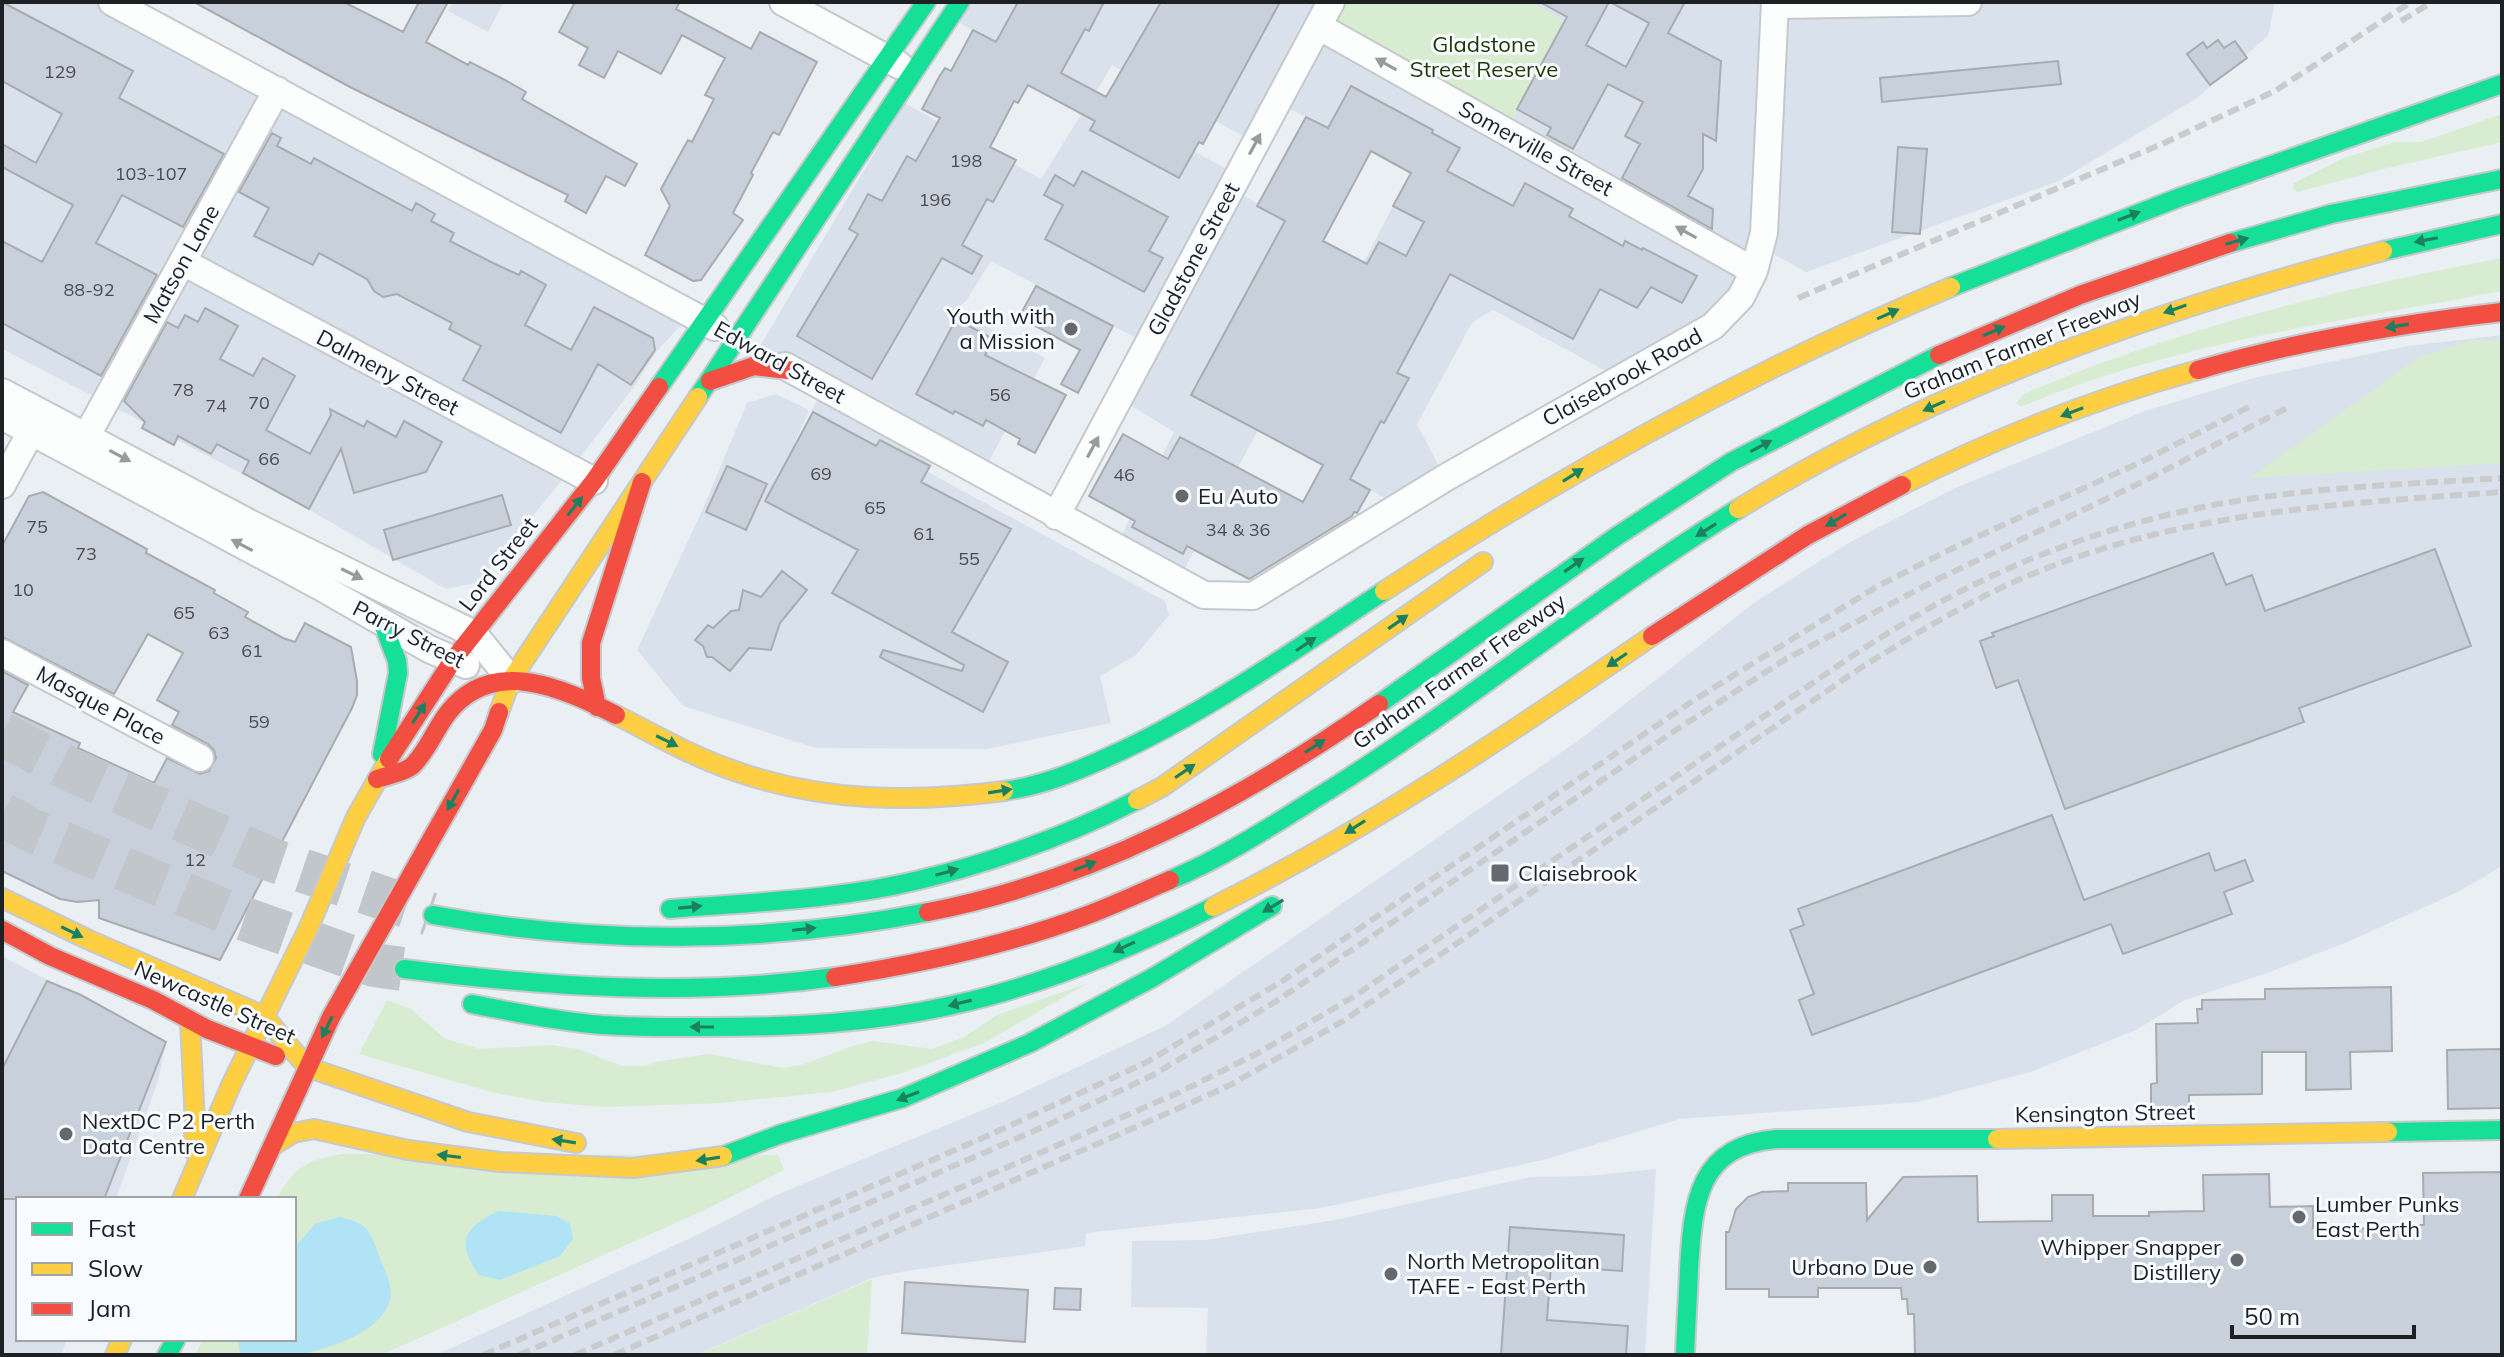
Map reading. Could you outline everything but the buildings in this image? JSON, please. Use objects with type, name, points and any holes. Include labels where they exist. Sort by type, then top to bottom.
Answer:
[{"type":"main road","name":"Lord Street","points":[[183,1197],[249,1046],[308,929],[356,817],[377,779],[453,660],[594,481],[926,2]]},
{"type":"main road","points":[[249,1197],[331,1017],[493,730],[511,680],[960,2]]},
{"type":"main road","points":[[2467,96],[2502,63]]},
{"type":"main road","points":[[377,779],[413,766],[451,706],[465,693],[491,683],[511,680],[554,689],[701,758],[781,787],[867,799],[954,798],[1039,785],[1116,754],[1241,687],[1368,602],[1594,462],[1714,395],[1945,288],[2226,179],[2502,84]]},
{"type":"main road","name":"Graham Farmer Freeway","points":[[433,915],[484,926],[559,934],[668,938],[777,932],[880,921],[1012,892],[1088,866],[1152,839],[1251,787],[1358,718],[1600,547],[1736,459],[1909,368],[2046,309],[2185,255],[2331,215],[2502,179]]},
{"type":"main road","name":"Graham Farmer Freeway","points":[[425,991],[400,976],[631,990],[786,985],[884,972],[979,949],[1079,917],[1176,877],[1278,822],[1405,741],[1658,560],[1753,500],[1906,419],[2098,335],[2206,298],[2320,265],[2502,224]]},
{"type":"main road","points":[[452,1000],[584,1024],[785,1027],[904,1015],[958,1005],[1035,981],[1111,954],[1288,868],[1516,727],[1733,583],[1836,520],[1964,455],[2080,408],[2189,373],[2323,337],[2502,312]]},
{"type":"main road","points":[[1615,472],[1817,346]]},
{"type":"main road","points":[[710,381],[754,366],[796,371]]},
{"type":"main road","points":[[597,707],[591,678],[591,643],[642,482]]},
{"type":"main road","points":[[559,934],[677,908],[818,897],[917,881],[1001,857],[1092,823],[1162,787],[1504,548]]},
{"type":"main road","points":[[377,779],[398,673],[397,661],[383,624]]},
{"type":"main road","points":[[1338,861],[1516,727]]},
{"type":"main road","points":[[275,1144],[293,1133],[314,1129],[408,1150],[484,1160],[633,1168],[716,1159],[781,1134],[903,1098],[1030,1043],[1152,978],[1287,897]]},
{"type":"main road","name":"Newcastle Street","points":[[2,898],[89,940],[264,1016],[307,1067]]},
{"type":"main road","name":"Newcastle Street","points":[[2,930],[50,956],[153,1000],[190,1020],[307,1067]]},
{"type":"main road","points":[[190,1020],[195,1123],[192,1176]]},
{"type":"main road","points":[[307,1067],[468,1122],[571,1143],[587,1143]]},
{"type":"main road","name":"Kensington Street","points":[[1685,1355],[1692,1217],[1696,1197],[1715,1165],[1739,1148],[1768,1140],[2502,1130]]},
{"type":"main road","points":[[665,1145],[781,1134]]},
{"type":"street","name":"Edward Street","points":[[112,2],[1204,595],[1253,596],[1445,478]]},
{"type":"street","points":[[783,2],[912,73]]},
{"type":"street","name":"Gladstone Street","points":[[1056,516],[1331,2]]},
{"type":"street","points":[[1775,4],[1968,2]]},
{"type":"street","name":"Claisebrook Road","points":[[1445,478],[1713,326],[1741,297],[1754,271],[1764,233],[1775,4]]},
{"type":"street","name":"Somerville Street","points":[[1318,26],[1754,271]]},
{"type":"street","name":"Matson Lane","points":[[86,437],[277,90]]},
{"type":"street","name":"Dalmeny Street","points":[[183,262],[594,481]]},
{"type":"street","name":"Parry Street","points":[[2,392],[36,423],[383,624],[453,660],[511,680]]},
{"type":"street","name":"Parry Street","points":[[2,416],[86,437],[253,525],[474,634],[511,680]]},
{"type":"street","points":[[2,485],[36,423]]},
{"type":"street","name":"Masque Place","points":[[2,653],[200,758]]},
{"type":"shaded area","points":[[2,2],[112,2],[692,314],[656,352],[634,387],[571,469],[479,582],[446,589],[287,497],[2,349]]},
{"type":"shaded area","points":[[453,2],[504,2],[488,32],[448,11]]},
{"type":"shaded area","points":[[973,2],[1331,2],[1563,20],[1529,2],[2275,2],[2268,36],[2197,98],[2059,181],[1806,272],[1761,247],[1741,297],[1619,378],[1493,310],[1472,323],[1417,424],[1445,478],[1400,506],[1258,430],[1178,581],[1115,548],[1174,432],[1119,398],[1147,344],[991,261],[966,301],[956,310],[1045,358],[982,474],[940,450],[928,472],[1165,601],[1169,615],[1136,655],[1100,676],[1111,723],[987,749],[816,748],[683,706],[637,650],[702,511],[747,403],[776,394],[809,410],[793,447],[824,387],[757,351],[904,103],[1041,179],[1092,97],[958,22]],"holes":[[[1112,65],[1256,143],[1278,102],[1410,173],[1364,262],[1231,189],[1238,175],[1093,97]]]},
{"type":"shaded area","points":[[2502,335],[2502,866],[2458,892],[2345,943],[2185,1000],[2136,1030],[2030,1072],[1917,1102],[1680,1119],[1543,1160],[1321,1208],[1086,1233],[1085,1246],[872,1278],[696,1355],[436,1355],[695,1236],[776,1195],[1007,1100],[1165,1026],[1579,740],[1755,602],[1850,542],[1955,488],[2145,411],[2257,377],[2408,346]]},
{"type":"shaded area","name":"NextDC P2 Perth Data Centre","points":[[2,956],[166,1042],[158,1081],[117,1197],[16,1197],[16,1341],[66,1341],[61,1355],[2,1355]]},
{"type":"shaded area","name":"North Metropolitan TAFE - East Perth","points":[[1656,1169],[1645,1355],[1206,1355],[1208,1308],[1131,1307],[1132,1241],[1205,1240],[1335,1220],[1530,1177],[1587,1176]]},
{"type":"green space","name":"Gladstone Street Reserve","points":[[1331,2],[1529,2],[1564,20],[1507,132],[1318,26]]},
{"type":"green space","points":[[2502,114],[2502,142],[2298,192],[2293,189],[2294,183],[2344,158],[2395,142],[2421,142]]},
{"type":"green space","points":[[2502,258],[2502,291],[2258,336],[2138,366],[2021,407],[2016,403],[2024,394],[2082,370],[2200,330],[2319,297]]},
{"type":"green space","points":[[2502,340],[2502,463],[2250,478],[2419,357],[2471,341]]},
{"type":"green space","points":[[1088,983],[984,1043],[902,1073],[831,1092],[721,1103],[606,1107],[543,1102],[491,1092],[359,1054],[387,1000],[411,1009],[444,1038],[479,1049],[552,1045],[578,1049],[623,1066],[645,1066],[709,1054],[783,1068],[805,1064],[873,1041],[932,1049],[964,1037],[997,1015]]},
{"type":"green space","points":[[342,1154],[778,1155],[784,1170],[711,1207],[381,1355],[195,1355],[202,1341],[296,1341],[296,1197],[278,1197],[296,1172],[319,1159]]},
{"type":"green space","points":[[872,1279],[867,1355],[697,1355]]},
{"type":"water","points":[[498,1211],[557,1216],[570,1224],[573,1239],[560,1256],[500,1280],[479,1275],[467,1254],[467,1237],[477,1224]]},
{"type":"water","points":[[339,1217],[366,1229],[373,1239],[391,1291],[383,1314],[364,1331],[326,1348],[295,1355],[240,1355],[238,1341],[296,1341],[296,1246],[315,1224]]},
{"type":"tunnel","points":[[2,734],[67,768],[272,860],[430,914]]},
{"type":"tunnel","points":[[2,814],[33,831],[236,916],[374,965],[402,969]]},
{"type":"railway","points":[[1798,298],[2162,144],[2275,91],[2411,2]]},
{"type":"railway","points":[[2401,21],[2432,2]]},
{"type":"railway","points":[[519,1355],[1050,1124],[1153,1075],[1275,1002],[1786,659],[1938,579],[2142,482],[2291,406]]},
{"type":"railway","points":[[483,1355],[985,1137],[1145,1063],[1284,980],[1694,700],[1876,587],[1955,547],[2141,462],[2249,407]]},
{"type":"railway","points":[[575,1355],[1180,1092],[1258,1053],[1353,997],[1855,654],[1937,604],[1996,574],[2124,526],[2224,503],[2328,490],[2502,478]]},
{"type":"railway","points":[[614,1355],[1230,1085],[1343,1021],[1862,667],[1918,632],[1996,590],[2075,558],[2194,526],[2316,507],[2502,492]]},
{"type":"traffic: fast","points":[[659,387],[926,2]]},
{"type":"traffic: fast","points":[[698,397],[960,2]]},
{"type":"traffic: fast","points":[[1951,287],[2178,198],[2502,84]]},
{"type":"traffic: fast","points":[[2230,243],[2331,214],[2502,179]]},
{"type":"traffic: fast","points":[[2383,251],[2502,224]]},
{"type":"traffic: fast","points":[[1379,704],[1617,536],[1731,462],[1939,355]]},
{"type":"traffic: fast","points":[[1170,880],[1243,843],[1367,765],[1630,580],[1738,509]]},
{"type":"traffic: fast","points":[[1004,791],[1058,778],[1144,740],[1249,680],[1384,591]]},
{"type":"traffic: fast","points":[[382,754],[398,673],[397,661],[383,624]]},
{"type":"traffic: fast","points":[[670,909],[827,896],[919,880],[1030,846],[1137,800]]},
{"type":"traffic: fast","points":[[723,1156],[781,1134],[903,1098],[1030,1043],[1152,978],[1272,906]]},
{"type":"traffic: fast","points":[[472,1004],[532,1016],[637,1027],[773,1026],[893,1016],[987,997],[1053,976],[1118,951],[1213,907]]},
{"type":"traffic: fast","points":[[433,915],[556,932],[681,937],[805,930],[928,912]]},
{"type":"traffic: fast","points":[[404,969],[511,981],[619,987],[727,987],[835,977]]},
{"type":"traffic: fast","points":[[2388,1132],[2502,1130]]},
{"type":"traffic: fast","points":[[1685,1355],[1693,1222],[1704,1182],[1715,1165],[1730,1153],[1750,1144],[1777,1139],[1997,1139]]},
{"type":"traffic: fast","points":[[167,1355],[175,1341]]},
{"type":"traffic: slow","points":[[1738,509],[1891,425],[2051,356],[2215,299],[2383,251]]},
{"type":"traffic: slow","points":[[1384,591],[1521,505],[1661,426],[1804,353],[1951,287]]},
{"type":"traffic: slow","points":[[1902,485],[2047,420],[2198,370]]},
{"type":"traffic: slow","points":[[499,712],[511,680],[698,397]]},
{"type":"traffic: slow","points":[[1137,800],[1162,787],[1483,562]]},
{"type":"traffic: slow","points":[[1213,907],[1382,813],[1492,744],[1652,636]]},
{"type":"traffic: slow","points":[[616,715],[717,764],[765,781],[799,788],[833,794],[901,798],[1004,791]]},
{"type":"traffic: slow","points":[[183,1197],[232,1083],[308,929],[356,817],[389,759]]},
{"type":"traffic: slow","points":[[2,898],[89,940],[264,1016],[307,1067]]},
{"type":"traffic: slow","points":[[190,1020],[195,1123],[193,1150]]},
{"type":"traffic: slow","points":[[307,1067],[468,1122],[576,1143]]},
{"type":"traffic: slow","points":[[275,1144],[293,1133],[314,1129],[408,1150],[500,1162],[633,1168],[723,1156]]},
{"type":"traffic: slow","points":[[1997,1139],[2388,1132]]},
{"type":"traffic: slow","points":[[115,1355],[121,1341]]},
{"type":"traffic: jam","points":[[1939,355],[2080,295],[2230,243]]},
{"type":"traffic: jam","points":[[2198,370],[2273,350],[2349,335],[2502,312]]},
{"type":"traffic: jam","points":[[710,381],[754,366],[796,371]]},
{"type":"traffic: jam","points":[[389,759],[453,660],[594,481],[659,387]]},
{"type":"traffic: jam","points":[[597,707],[591,678],[591,643],[642,482]]},
{"type":"traffic: jam","points":[[1652,636],[1808,535],[1902,485]]},
{"type":"traffic: jam","points":[[377,779],[412,766],[447,714],[465,696],[485,685],[506,681],[551,687],[616,715]]},
{"type":"traffic: jam","points":[[928,912],[1049,880],[1164,832],[1274,772],[1379,704]]},
{"type":"traffic: jam","points":[[249,1197],[331,1017],[493,730],[499,712]]},
{"type":"traffic: jam","points":[[835,977],[993,945],[1085,916],[1170,880]]},
{"type":"traffic: jam","points":[[2,930],[50,956],[153,1000],[207,1029],[276,1056]]},
{"type":"place","name":"Youth with a Mission","points":[[1071,329]]},
{"type":"place","name":"Eu Auto","points":[[1182,496]]},
{"type":"place","name":"Claisebrook","points":[[1500,873]]},
{"type":"place","name":"NextDC P2 Perth Data Centre","points":[[66,1134]]},
{"type":"place","name":"Lumber Punks East Perth","points":[[2299,1217]]},
{"type":"place","name":"Whipper Snapper Distillery","points":[[2237,1260]]},
{"type":"place","name":"Urbano Due","points":[[1930,1267]]},
{"type":"place","name":"North Metropolitan TAFE - East Perth","points":[[1391,1274]]}]
